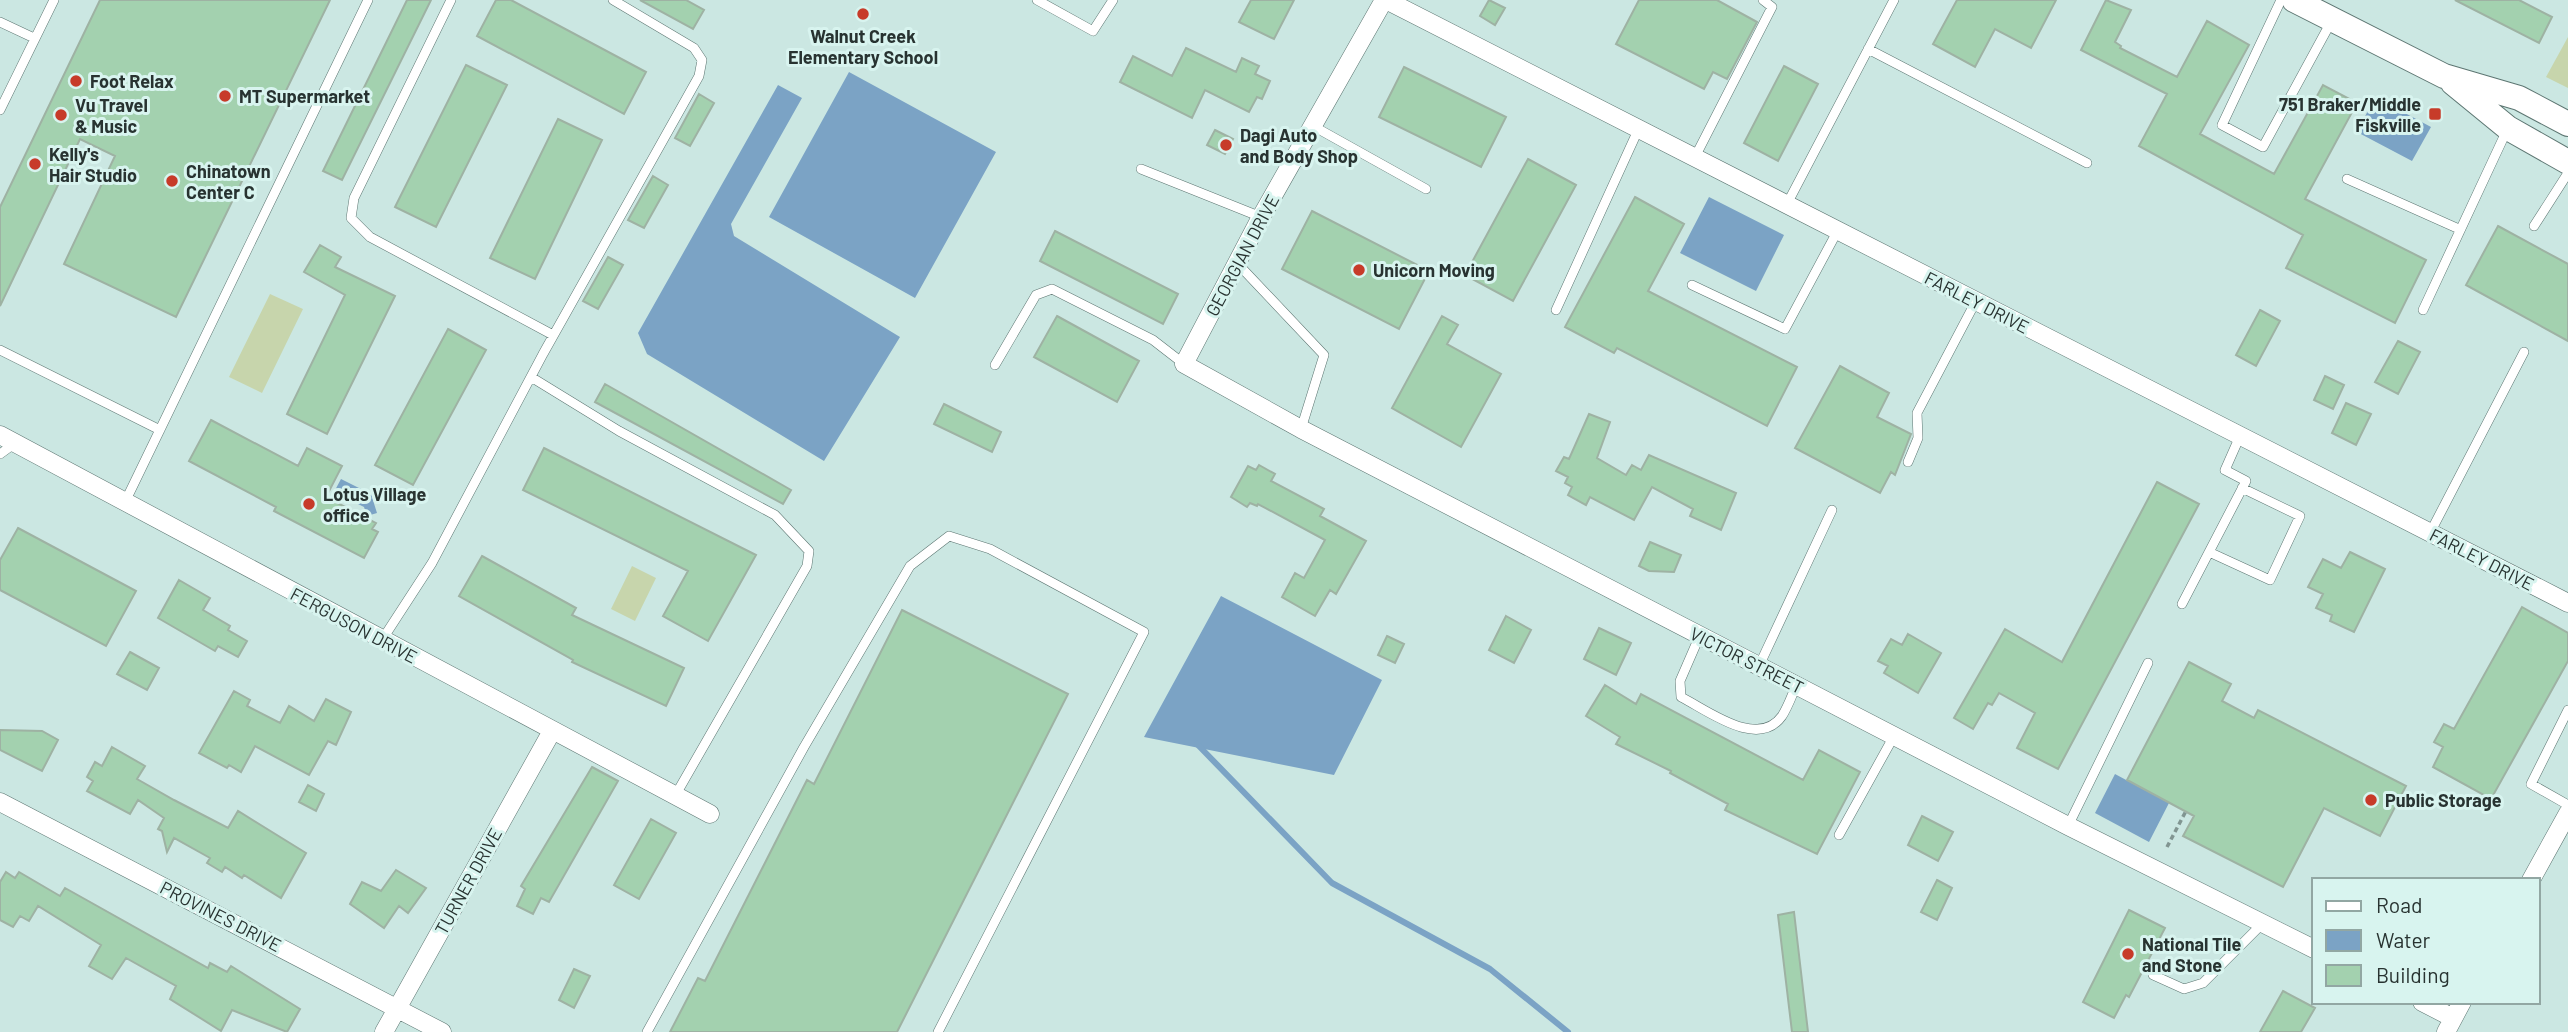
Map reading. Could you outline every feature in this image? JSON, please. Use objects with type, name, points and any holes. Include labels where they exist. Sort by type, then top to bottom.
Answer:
[{"type":"main road","points":[[2294,0],[2444,76],[2519,98],[2568,124]]},
{"type":"main road","points":[[2444,76],[2508,128],[2568,162]]},
{"type":"street","name":"GEORGIAN DRIVE","points":[[1184,364],[1261,217],[1385,0]]},
{"type":"street","name":"FARLEY DRIVE","points":[[1385,0],[2568,603]]},
{"type":"street","name":"VICTOR STREET","points":[[1184,364],[1301,429],[1796,686],[2312,948]]},
{"type":"street","name":"FERGUSON DRIVE","points":[[5,444],[125,502],[709,814]]},
{"type":"street","name":"TURNER DRIVE","points":[[384,1032],[552,731]]},
{"type":"street","name":"PROVINES DRIVE","points":[[0,802],[442,1032]]},
{"type":"street","points":[[2532,878],[2568,813]]},
{"type":"street","points":[[2425,1004],[2454,1017]]},
{"type":"lane","points":[[0,110],[54,0]]},
{"type":"lane","points":[[125,502],[368,0]]},
{"type":"lane","points":[[451,0],[354,198],[351,218],[370,237],[553,335]]},
{"type":"lane","points":[[382,640],[432,563],[553,335],[699,76],[702,60],[694,48],[613,0]]},
{"type":"lane","points":[[1037,0],[1093,31],[1113,0]]},
{"type":"lane","points":[[1695,157],[1773,6],[1763,0]]},
{"type":"lane","points":[[1787,204],[1894,0]]},
{"type":"lane","points":[[2281,0],[2222,125],[2263,147],[2332,19]]},
{"type":"lane","points":[[0,22],[34,38]]},
{"type":"lane","points":[[1868,49],[2087,163]]},
{"type":"lane","points":[[1313,126],[1426,189]]},
{"type":"lane","points":[[1556,310],[1639,128]]},
{"type":"lane","points":[[2423,310],[2508,128]]},
{"type":"lane","points":[[1141,169],[1261,217]]},
{"type":"lane","points":[[2534,226],[2568,173]]},
{"type":"lane","points":[[2347,179],[2459,229]]},
{"type":"lane","points":[[1692,285],[1785,329],[1838,230]]},
{"type":"lane","points":[[1237,262],[1325,355],[1301,429]]},
{"type":"lane","points":[[995,365],[1036,295],[1052,289],[1153,340],[1184,364]]},
{"type":"lane","points":[[1908,462],[1918,438],[1917,413],[1976,301]]},
{"type":"lane","points":[[0,350],[159,430]]},
{"type":"lane","points":[[2430,533],[2524,352]]},
{"type":"lane","points":[[531,377],[619,431],[775,515],[809,551],[807,566],[675,796]]},
{"type":"lane","points":[[2182,604],[2246,481],[2225,470],[2240,436]]},
{"type":"lane","points":[[2209,552],[2270,580],[2300,516],[2242,488]]},
{"type":"lane","points":[[1759,666],[1832,510]]},
{"type":"lane","points":[[647,1032],[804,747],[910,566],[949,537],[990,549],[1144,632],[939,1032]]},
{"type":"lane","points":[[1700,635],[1680,681],[1681,697],[1745,730],[1763,730],[1781,718],[1796,686]]},
{"type":"lane","points":[[2068,826],[2148,663]]},
{"type":"lane","points":[[2568,710],[2531,784],[2568,805]]},
{"type":"lane","points":[[1839,835],[1894,736]]},
{"type":"lane","points":[[2153,975],[2184,989],[2203,983],[2263,923]]},
{"type":"path","points":[[2167,847],[2186,811]]},
{"type":"green space","points":[[2568,37],[2568,88],[2546,77]]},
{"type":"green space","points":[[270,294],[303,309],[262,393],[229,377]]},
{"type":"green space","points":[[632,566],[656,578],[635,621],[611,609]]},
{"type":"water","points":[[849,72],[996,152],[915,298],[769,217]]},
{"type":"water","points":[[778,85],[802,98],[731,224],[734,236],[900,337],[824,461],[647,354],[638,333]]},
{"type":"water","points":[[2375,97],[2431,127],[2412,161],[2357,132]]},
{"type":"water","points":[[1709,197],[1784,235],[1756,291],[1680,253]]},
{"type":"water","points":[[341,479],[371,494],[377,513],[367,516],[364,507],[334,492]]},
{"type":"water","points":[[1221,596],[1382,680],[1334,775],[1144,737]]},
{"type":"water","points":[[2115,774],[2169,803],[2149,842],[2095,813]]},
{"type":"building","name":"Chinatown Center C","points":[[100,0],[330,0],[176,317],[64,264],[115,156],[80,139],[0,306],[0,207]]},
{"type":"building","points":[[407,0],[431,0],[342,180],[323,171]]},
{"type":"building","points":[[496,0],[511,0],[646,72],[624,114],[477,36]]},
{"type":"building","points":[[640,0],[686,0],[704,10],[693,29]]},
{"type":"building","points":[[1251,0],[1294,0],[1274,39],[1239,22]]},
{"type":"building","points":[[1489,0],[1505,8],[1495,25],[1480,16]]},
{"type":"building","points":[[1639,0],[1717,0],[1757,22],[1727,79],[1713,72],[1704,89],[1616,44]]},
{"type":"building","points":[[1957,0],[2056,0],[2031,48],[1995,29],[1975,67],[1933,44]]},
{"type":"building","points":[[2106,0],[2131,10],[2115,42],[2120,48],[2177,77],[2207,21],[2249,45],[2200,134],[2274,174],[2323,85],[2357,103],[2305,199],[2426,260],[2395,323],[2286,268],[2303,235],[2139,146],[2167,94],[2081,50]]},
{"type":"building","points":[[2455,0],[2519,0],[2552,17],[2539,43]]},
{"type":"building","points":[[1186,48],[1236,72],[1242,58],[1259,66],[1255,74],[1270,81],[1262,99],[1257,97],[1249,112],[1205,90],[1192,118],[1120,82],[1133,56],[1172,76]]},
{"type":"building","points":[[466,65],[507,85],[436,227],[395,207]]},
{"type":"building","points":[[1784,66],[1818,84],[1778,161],[1744,143]]},
{"type":"building","points":[[1404,67],[1506,117],[1481,167],[1379,117]]},
{"type":"building","points":[[699,94],[714,103],[690,146],[675,138]]},
{"type":"building","points":[[558,119],[602,140],[535,279],[490,258]]},
{"type":"building","points":[[1215,130],[1233,139],[1225,154],[1207,145]]},
{"type":"building","points":[[1528,159],[1576,185],[1513,301],[1465,275]]},
{"type":"building","points":[[653,176],[668,185],[644,228],[628,220]]},
{"type":"building","points":[[1635,197],[1684,224],[1648,291],[1797,367],[1767,426],[1617,348],[1614,353],[1565,327]]},
{"type":"building","points":[[1312,211],[1429,271],[1399,329],[1282,269]]},
{"type":"building","points":[[2498,226],[2568,264],[2568,341],[2466,285]]},
{"type":"building","points":[[1055,231],[1178,294],[1163,324],[1040,261]]},
{"type":"building","points":[[320,245],[341,257],[335,267],[395,296],[327,434],[287,414],[345,295],[304,272]]},
{"type":"building","points":[[608,257],[623,265],[598,309],[583,301]]},
{"type":"building","points":[[2260,310],[2280,321],[2256,366],[2236,355]]},
{"type":"building","points":[[1057,316],[1139,361],[1117,402],[1034,357]]},
{"type":"building","points":[[1442,316],[1458,325],[1447,344],[1501,374],[1461,447],[1392,408]]},
{"type":"building","points":[[448,329],[486,350],[413,485],[375,465]]},
{"type":"building","points":[[2398,341],[2420,352],[2398,394],[2375,382]]},
{"type":"building","points":[[1840,366],[1889,393],[1877,417],[1911,434],[1895,475],[1891,472],[1880,493],[1795,448]]},
{"type":"building","points":[[2325,376],[2344,385],[2333,409],[2314,400]]},
{"type":"building","points":[[605,384],[791,490],[783,504],[595,402]]},
{"type":"building","points":[[2346,403],[2371,414],[2356,445],[2332,433]]},
{"type":"building","points":[[944,404],[1001,432],[992,452],[934,424]]},
{"type":"building","points":[[1589,414],[1610,422],[1597,458],[1626,475],[1632,465],[1641,470],[1649,455],[1736,493],[1721,530],[1690,516],[1693,509],[1652,487],[1634,520],[1590,497],[1586,505],[1568,495],[1572,487],[1565,483],[1568,477],[1556,471],[1564,457],[1569,459]]},
{"type":"building","points":[[211,420],[298,466],[307,448],[342,466],[326,497],[376,523],[372,529],[378,532],[364,558],[274,511],[276,507],[189,461]]},
{"type":"building","points":[[544,448],[756,555],[708,641],[663,616],[688,571],[523,490]]},
{"type":"building","points":[[1259,465],[1275,474],[1271,481],[1324,509],[1320,516],[1366,541],[1336,594],[1330,590],[1315,616],[1282,597],[1295,573],[1304,578],[1325,540],[1258,504],[1257,506],[1250,503],[1247,507],[1231,497],[1248,466],[1256,470]]},
{"type":"building","points":[[2157,482],[2199,504],[2058,769],[2017,748],[2035,713],[1999,693],[1992,705],[1988,703],[1973,729],[1954,718],[2005,629],[2062,662]]},
{"type":"building","points":[[18,528],[136,591],[106,646],[0,590],[0,560]]},
{"type":"building","points":[[1650,542],[1681,555],[1674,572],[1649,571],[1639,566]]},
{"type":"building","points":[[2350,552],[2385,569],[2354,632],[2330,621],[2332,615],[2316,608],[2323,594],[2308,587],[2323,559],[2341,568]]},
{"type":"building","points":[[482,556],[576,608],[572,615],[684,668],[666,706],[572,662],[573,660],[459,596]]},
{"type":"building","points":[[179,580],[210,598],[203,610],[230,626],[228,630],[247,641],[238,657],[218,646],[215,651],[158,618]]},
{"type":"building","points":[[2522,607],[2568,633],[2568,661],[2491,799],[2433,767],[2443,747],[2434,742],[2444,724],[2454,729]]},
{"type":"building","points":[[902,610],[1068,694],[897,1032],[670,1032],[698,978],[705,981],[807,780],[814,784]]},
{"type":"building","points":[[1506,616],[1531,630],[1514,663],[1489,650]]},
{"type":"building","points":[[1599,628],[1631,643],[1616,675],[1584,659]]},
{"type":"building","points":[[1908,634],[1941,653],[1918,693],[1884,673],[1888,666],[1878,661],[1891,639],[1902,645]]},
{"type":"building","points":[[1387,636],[1404,644],[1395,663],[1378,655]]},
{"type":"building","points":[[130,652],[159,668],[147,690],[117,674]]},
{"type":"building","points":[[2189,662],[2231,684],[2222,701],[2254,718],[2258,710],[2406,786],[2380,836],[2324,808],[2283,887],[2183,836],[2194,816],[2127,780]]},
{"type":"building","points":[[1605,685],[1636,704],[1641,694],[1803,780],[1819,750],[1860,772],[1817,854],[1725,810],[1728,804],[1670,773],[1671,771],[1616,744],[1620,737],[1586,716]]},
{"type":"building","points":[[234,691],[250,700],[247,706],[280,723],[289,706],[314,721],[326,699],[351,712],[336,745],[328,741],[309,775],[255,746],[241,772],[229,765],[227,768],[199,753]]},
{"type":"building","points":[[0,730],[42,731],[58,740],[42,771],[0,750]]},
{"type":"building","points":[[112,747],[145,766],[137,779],[174,800],[228,828],[238,811],[306,853],[281,898],[244,875],[242,878],[225,867],[222,872],[207,863],[210,858],[174,838],[167,852],[162,831],[158,829],[164,818],[138,800],[130,814],[87,791],[93,781],[87,777],[95,762],[102,766]]},
{"type":"building","points":[[592,767],[618,781],[549,902],[541,898],[533,914],[517,906],[525,889],[521,886]]},
{"type":"building","points":[[308,785],[324,794],[316,811],[299,802]]},
{"type":"building","points":[[1922,816],[1953,832],[1938,861],[1908,845]]},
{"type":"building","points":[[651,819],[676,833],[639,899],[614,885]]},
{"type":"building","points":[[396,870],[426,888],[408,913],[399,906],[384,928],[350,904],[362,882],[381,891]]},
{"type":"building","points":[[6,872],[15,878],[19,872],[60,896],[65,888],[208,968],[210,963],[227,972],[231,966],[300,1009],[287,1032],[232,1010],[221,1031],[170,999],[176,986],[126,958],[112,979],[89,966],[101,945],[38,906],[29,921],[20,916],[13,927],[0,920],[0,882]]},
{"type":"building","points":[[1937,880],[1952,888],[1937,920],[1921,912]]},
{"type":"building","name":"National Tile and Stone","points":[[2129,910],[2165,928],[2129,997],[2126,995],[2114,1018],[2083,1002]]},
{"type":"building","points":[[1794,912],[1808,1032],[1792,1032],[1778,915]]},
{"type":"building","points":[[574,969],[590,976],[574,1008],[559,1000]]},
{"type":"building","points":[[2283,991],[2315,1008],[2301,1032],[2260,1032]]},
{"type":"waterway","points":[[1197,744],[1332,883],[1490,969],[1568,1032]]},
{"type":"place","name":"Walnut Creek Elementary School","points":[[863,14]]},
{"type":"place","name":"Foot Relax","points":[[76,81]]},
{"type":"place","name":"MT Supermarket","points":[[225,96]]},
{"type":"place","name":"751 Braker/Middle Fiskville","points":[[2435,114]]},
{"type":"place","name":"Vu Travel & Music","points":[[61,115]]},
{"type":"place","name":"Dagi Auto and Body Shop","points":[[1226,145]]},
{"type":"place","name":"Kelly's Hair Studio","points":[[35,164]]},
{"type":"place","name":"Chinatown Center C","points":[[172,181]]},
{"type":"place","name":"Unicorn Moving","points":[[1359,270]]},
{"type":"place","name":"Lotus Village office","points":[[309,504]]},
{"type":"place","name":"Public Storage","points":[[2371,800]]},
{"type":"place","name":"National Tile and Stone","points":[[2128,954]]}]
